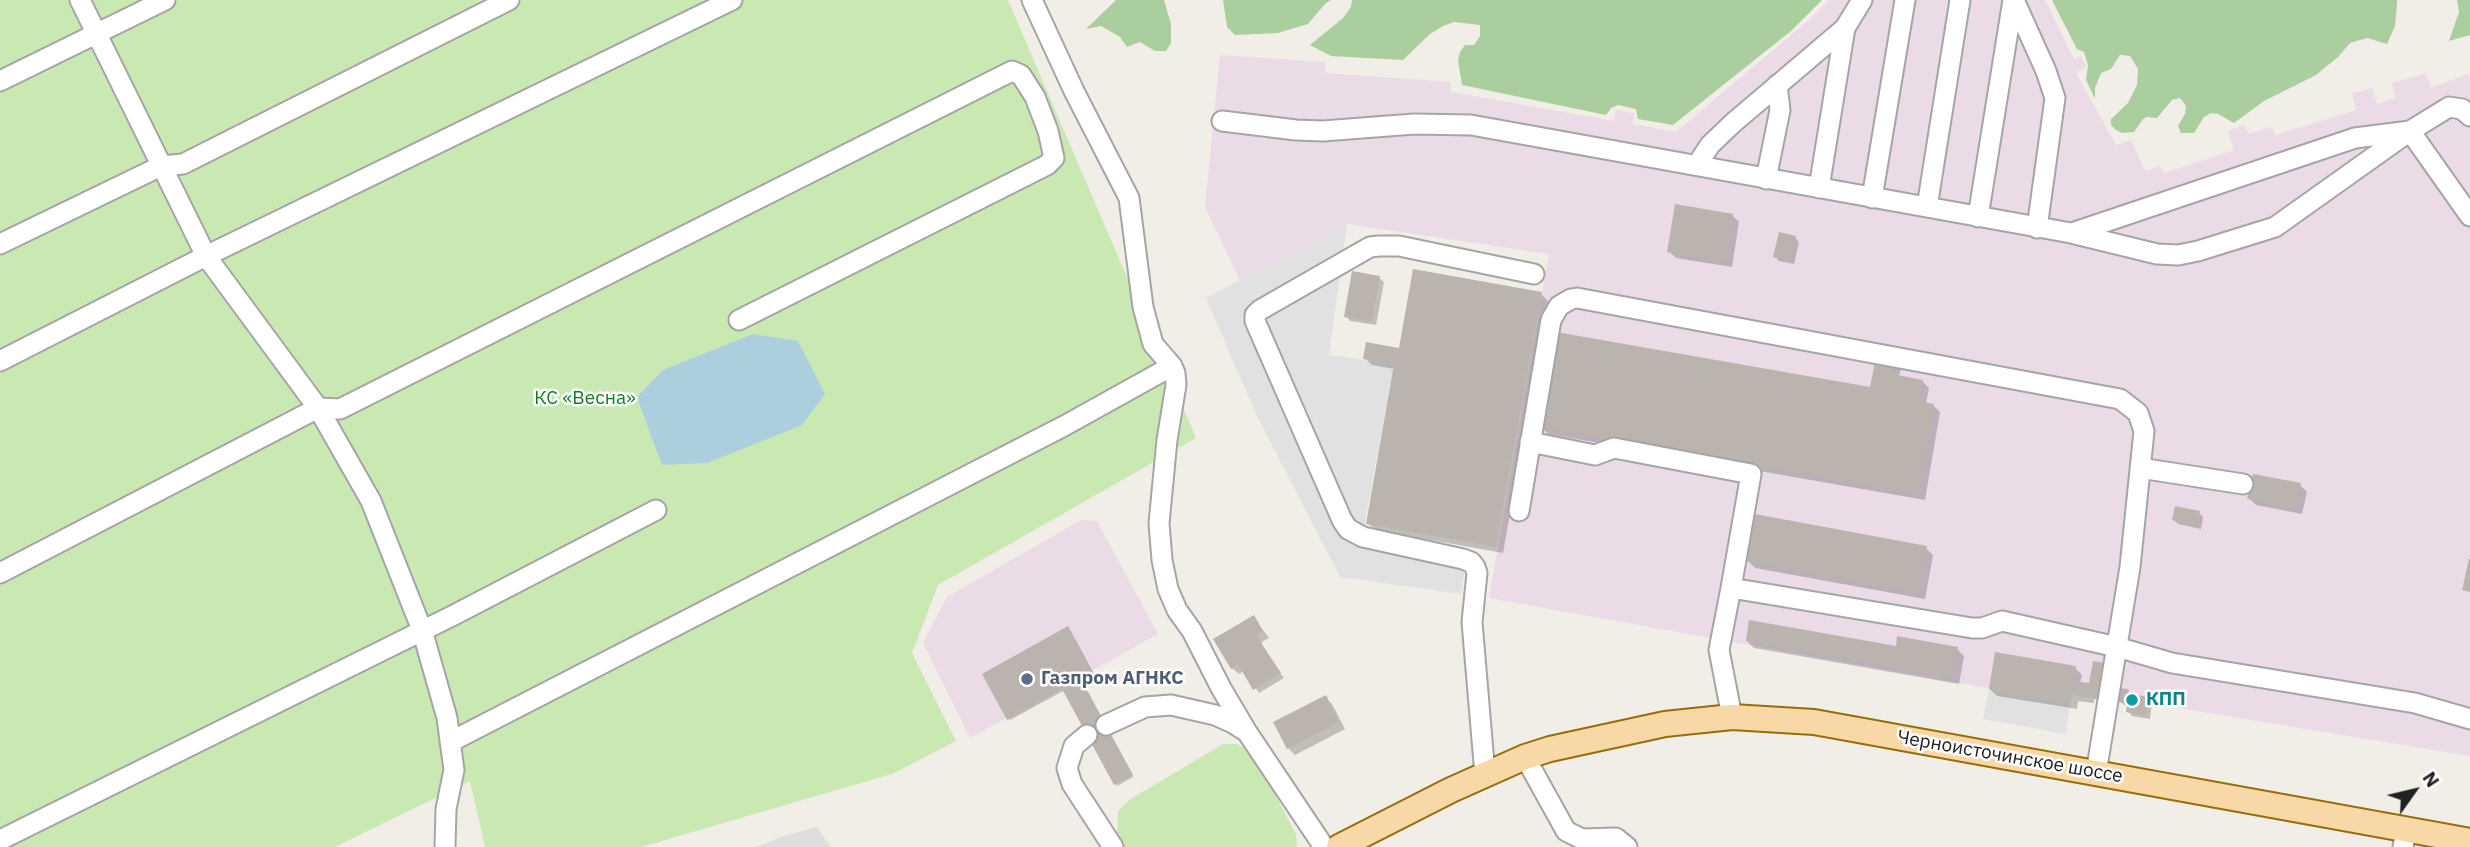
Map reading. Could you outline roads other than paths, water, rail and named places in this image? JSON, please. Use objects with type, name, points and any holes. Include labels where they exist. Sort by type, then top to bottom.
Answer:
[{"type":"main road","name":"Черноисточинское шоссе","points":[[1339,847],[1525,757],[1665,724],[1732,717],[1814,722],[2096,773],[2405,838],[2470,841]]},
{"type":"street","points":[[80,0],[206,256],[318,408],[371,501],[422,629],[447,718],[454,770],[446,809],[445,847]]},
{"type":"street","points":[[0,81],[165,0]]},
{"type":"street","points":[[0,244],[161,166],[183,164],[509,0]]},
{"type":"street","points":[[0,361],[206,256],[732,0]]},
{"type":"street","points":[[1032,0],[1074,91],[1129,198],[1143,307],[1153,344],[1172,366],[1176,385],[1167,440],[1159,523],[1168,589],[1177,610],[1192,631],[1247,732],[1324,847]]},
{"type":"street","points":[[1697,166],[1710,145],[1845,28],[1862,0]]},
{"type":"street","points":[[1872,198],[1905,0]]},
{"type":"street","points":[[1927,207],[1960,0]]},
{"type":"street","points":[[1978,217],[2013,0]]},
{"type":"street","points":[[2013,0],[2056,98],[2037,228]]},
{"type":"street","points":[[1819,188],[1845,28]]},
{"type":"street","points":[[0,573],[318,408],[340,409],[1012,71],[1021,75],[1035,97],[1048,131],[1054,158],[1047,165],[739,320]]},
{"type":"street","points":[[1766,179],[1780,110],[1777,85]]},
{"type":"street","points":[[1222,121],[1323,131],[1414,124],[1471,125],[2071,233],[2157,254],[2178,255],[2275,226],[2410,131],[2449,107],[2462,109],[2470,116]]},
{"type":"street","points":[[2071,233],[2355,138],[2410,131]]},
{"type":"street","points":[[2410,131],[2470,216]]},
{"type":"street","points":[[1485,775],[1472,622],[1475,567],[1463,559],[1355,535],[1348,528],[1342,520],[1255,321],[1255,315],[1370,247],[1399,246],[1534,274]]},
{"type":"street","points":[[1519,510],[1551,320],[1559,306],[1577,298],[2120,399],[2133,408],[2144,425],[2130,567],[2096,773]]},
{"type":"street","points":[[450,742],[1064,426],[1172,366]]},
{"type":"street","points":[[1530,442],[1595,455],[1614,449],[1751,474],[1719,650],[1732,717]]},
{"type":"street","points":[[2140,468],[2243,484]]},
{"type":"street","points":[[0,840],[656,510]]},
{"type":"street","points":[[1731,588],[1972,628],[1982,628],[2002,621],[2117,647],[2172,663],[2415,703],[2470,719]]},
{"type":"street","points":[[1106,725],[1145,707],[1171,705],[1215,715],[1247,732]]},
{"type":"street","points":[[1087,735],[1074,746],[1067,768],[1072,784],[1113,847]]},
{"type":"street","points":[[1525,757],[1566,831],[1582,839],[1616,838],[1627,847]]},
{"type":"water","points":[[753,334],[798,341],[825,394],[802,425],[707,463],[662,465],[637,397],[663,370]]},
{"type":"place","name":"Газпром АГНКС","points":[[1027,679]]},
{"type":"place","name":"КПП","points":[[2132,700]]},
{"type":"park label","name":"КС «Весна»","points":[[585,399]]}]
